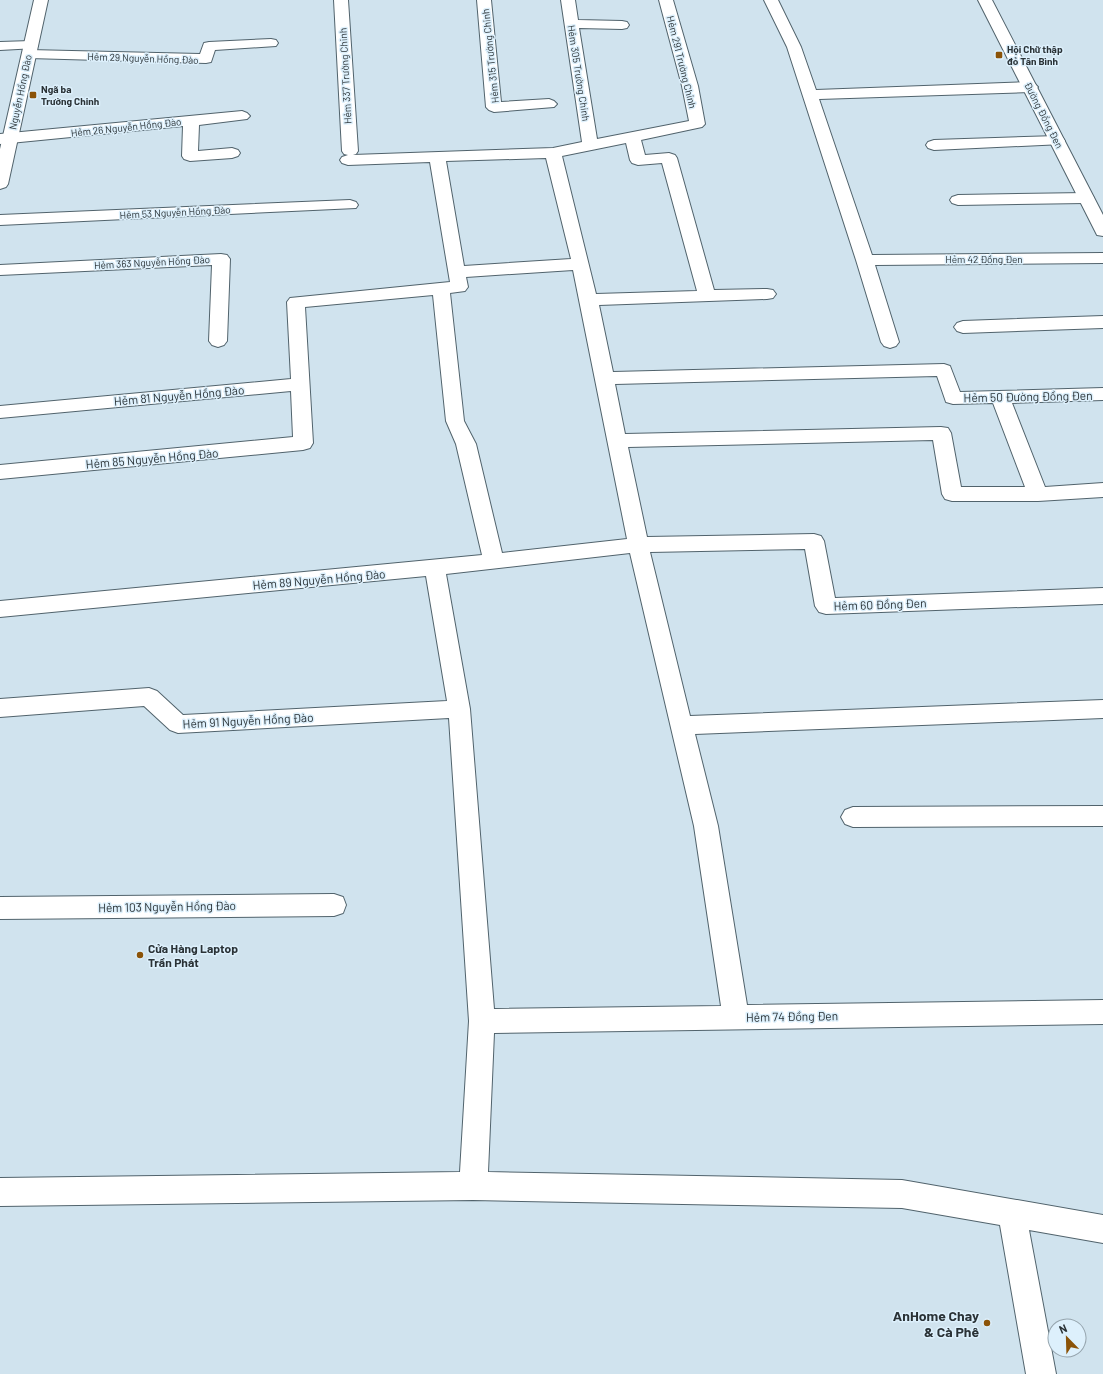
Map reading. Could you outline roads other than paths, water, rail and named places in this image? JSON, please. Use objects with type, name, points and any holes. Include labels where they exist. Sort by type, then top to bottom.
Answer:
[{"type":"street","name":"Nguyễn Hồng Đào","points":[[0,184],[5,138],[30,50],[41,0]]},
{"type":"street","name":"Hẻm 337 Trường Chinh","points":[[341,0],[349,156],[437,158]]},
{"type":"street","name":"Hẻm 315 Trường Chinh","points":[[484,0],[494,108],[549,104]]},
{"type":"street","name":"Hẻm 305 Trường Chinh","points":[[568,0],[590,145]]},
{"type":"street","name":"Hẻm 291 Trường Chinh","points":[[633,137],[697,124],[690,86],[666,0]]},
{"type":"street","points":[[770,0],[794,47],[865,260],[890,342]]},
{"type":"street","name":"Đường Đồng Đen","points":[[985,0],[1103,231]]},
{"type":"street","points":[[571,24],[622,25]]},
{"type":"street","name":"Hẻm 29 Nguyễn Hồng Đào","points":[[30,50],[206,59],[209,46],[271,43]]},
{"type":"street","points":[[0,46],[30,50]]},
{"type":"street","points":[[810,95],[1030,87]]},
{"type":"street","name":"Hẻm 26 Nguyễn Hồng Đào","points":[[5,138],[242,116]]},
{"type":"street","points":[[191,121],[190,156],[232,153]]},
{"type":"street","points":[[300,384],[296,302],[459,287],[437,158],[552,153],[633,137],[638,160],[669,158],[707,295]]},
{"type":"street","points":[[934,145],[1057,141]]},
{"type":"street","points":[[552,153],[589,300],[638,545],[706,826],[736,1017]]},
{"type":"street","points":[[958,200],[1086,198]]},
{"type":"street","name":"Hẻm 53 Nguyễn Hồng Đào","points":[[0,220],[350,205]]},
{"type":"street","name":"Hẻm 42 Đồng Đen","points":[[865,260],[1103,258]]},
{"type":"street","name":"Hẻm 363 Nguyễn Hồng Đào","points":[[0,270],[221,259],[218,341]]},
{"type":"street","points":[[456,272],[580,264]]},
{"type":"street","points":[[441,289],[456,421],[466,444],[494,561]]},
{"type":"street","points":[[589,300],[767,294]]},
{"type":"street","points":[[963,327],[1103,322]]},
{"type":"street","name":"Hẻm 50 Đường Đồng Đen","points":[[604,378],[944,370],[953,398],[1103,394]]},
{"type":"street","name":"Hẻm 81 Nguyễn Hồng Đào","points":[[0,412],[300,384]]},
{"type":"street","name":"Hẻm 85 Nguyễn Hồng Đào","points":[[0,472],[303,443],[300,384]]},
{"type":"street","points":[[1000,397],[1038,494]]},
{"type":"street","points":[[618,441],[941,433],[952,494],[1038,494],[1103,490]]},
{"type":"street","name":"Hẻm 60 Đồng Đen","points":[[638,545],[814,541],[826,606],[1103,596]]},
{"type":"street","name":"Hẻm 89 Nguyễn Hồng Đào","points":[[0,609],[436,568],[638,545]]},
{"type":"street","points":[[436,568],[459,709],[482,1021],[473,1186]]},
{"type":"street","name":"Hẻm 91 Nguyễn Hồng Đào","points":[[0,708],[149,698],[178,724],[459,709]]},
{"type":"street","points":[[682,725],[1103,709]]},
{"type":"street","points":[[853,817],[1103,816]]},
{"type":"street","name":"Hẻm 103 Nguyễn Hồng Đào","points":[[0,908],[334,904]]},
{"type":"street","name":"Hẻm 74 Đồng Đen","points":[[482,1021],[1103,1012]]},
{"type":"street","points":[[0,1192],[473,1186],[902,1194],[1103,1229]]},
{"type":"street","points":[[1012,1214],[1041,1374]]},
{"type":"place","name":"Hội Chữ thập đỏ Tân Bình","points":[[999,55]]},
{"type":"place","name":"Ngã ba Trường Chinh","points":[[33,95]]},
{"type":"place","name":"Cửa Hàng Laptop Trần Phát","points":[[140,955]]},
{"type":"place","name":"AnHome Chay & Cà Phê","points":[[987,1323]]}]
